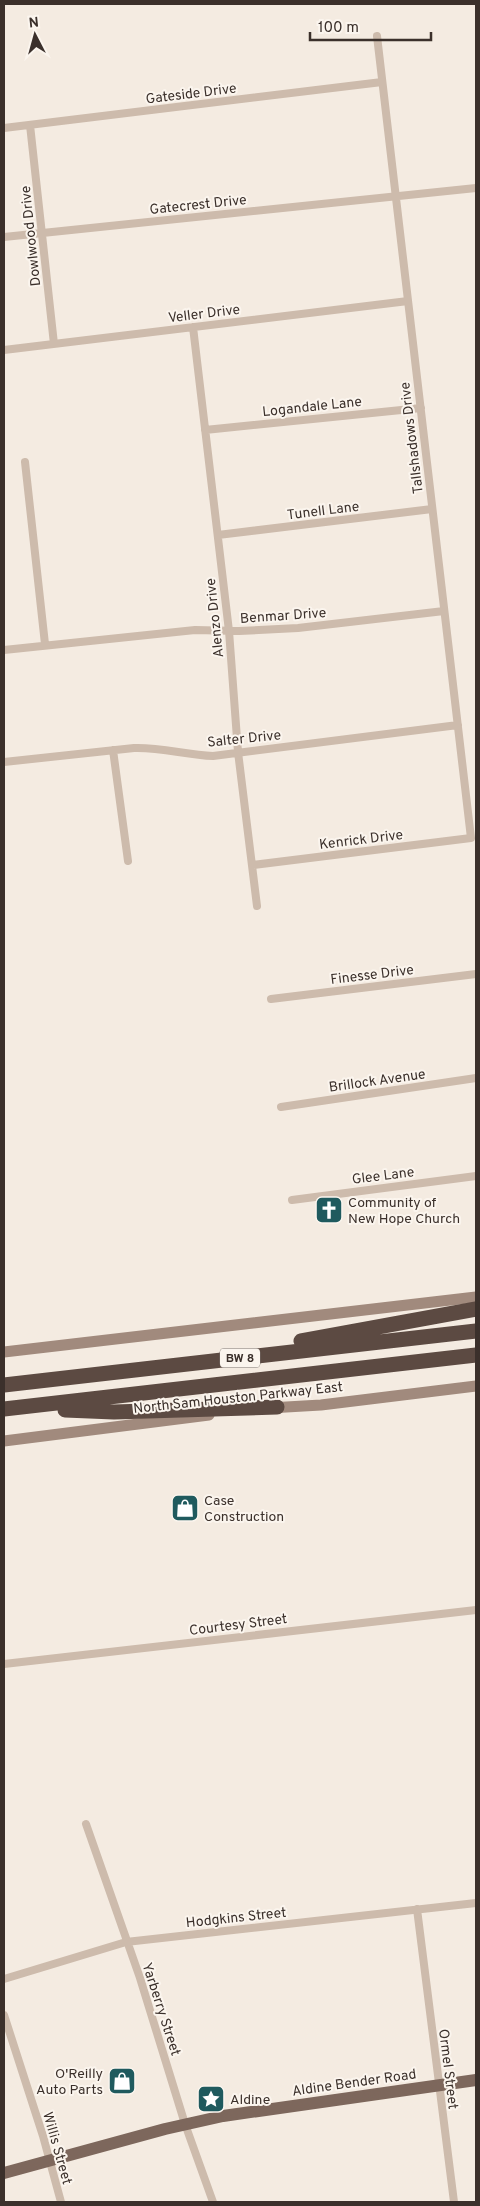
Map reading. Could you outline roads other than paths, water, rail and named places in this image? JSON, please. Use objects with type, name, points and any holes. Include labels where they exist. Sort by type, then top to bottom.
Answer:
[{"type":"highway","points":[[11,1385],[321,1338],[476,1309]]},
{"type":"highway","name":"BW 8","points":[[11,1385],[476,1331]]},
{"type":"highway","name":"North Sam Houston Parkway East","points":[[11,1409],[476,1356]]},
{"type":"highway","points":[[11,1409],[114,1412],[277,1407]]},
{"type":"main road","points":[[4,1352],[476,1298]]},
{"type":"main road","name":"North Sam Houston Parkway East","points":[[4,1441],[277,1407],[321,1405],[476,1386]]},
{"type":"main road","name":"Aldine Bender Road","points":[[4,2173],[186,2124],[261,2110],[476,2080]]},
{"type":"street","name":"Tallshadows Drive","points":[[377,36],[471,838]]},
{"type":"street","name":"Gateside Drive","points":[[4,128],[382,82]]},
{"type":"street","name":"Dowlwood Drive","points":[[30,125],[54,344]]},
{"type":"street","name":"Gatecrest Drive","points":[[4,237],[476,188]]},
{"type":"street","name":"Veller Drive","points":[[4,350],[408,301]]},
{"type":"street","name":"Alenzo Drive","points":[[193,327],[229,631],[238,752],[254,865],[257,906]]},
{"type":"street","name":"Logandale Lane","points":[[205,430],[420,408]]},
{"type":"street","points":[[25,462],[45,644]]},
{"type":"street","name":"Tunell Lane","points":[[218,535],[432,509]]},
{"type":"street","name":"Benmar Drive","points":[[4,650],[45,644],[195,630],[229,631],[298,628],[444,611]]},
{"type":"street","name":"Salter Drive","points":[[4,762],[149,748],[200,756],[458,725]]},
{"type":"street","points":[[114,750],[128,861]]},
{"type":"street","name":"Kenrick Drive","points":[[254,865],[471,838]]},
{"type":"street","name":"Finesse Drive","points":[[271,999],[476,974]]},
{"type":"street","name":"Brillock Avenue","points":[[281,1107],[476,1078]]},
{"type":"street","name":"Glee Lane","points":[[292,1200],[476,1176]]},
{"type":"street","name":"Courtesy Street","points":[[4,1664],[476,1610]]},
{"type":"street","name":"Yarberry Street","points":[[86,1824],[140,1978],[186,2124],[213,2202]]},
{"type":"street","name":"Hodgkins Street","points":[[4,1980],[126,1942],[476,1902]]},
{"type":"street","name":"Ormel Street","points":[[417,1909],[454,2202]]},
{"type":"street","name":"Willis Street","points":[[4,2015],[40,2127],[61,2202]]},
{"type":"place","name":"Community of New Hope Church","points":[[329,1210]]},
{"type":"place","name":"Case Construction","points":[[185,1508]]},
{"type":"place","name":"O'Reilly Auto Parts","points":[[122,2081]]},
{"type":"place","name":"Aldine","points":[[211,2099]]}]
